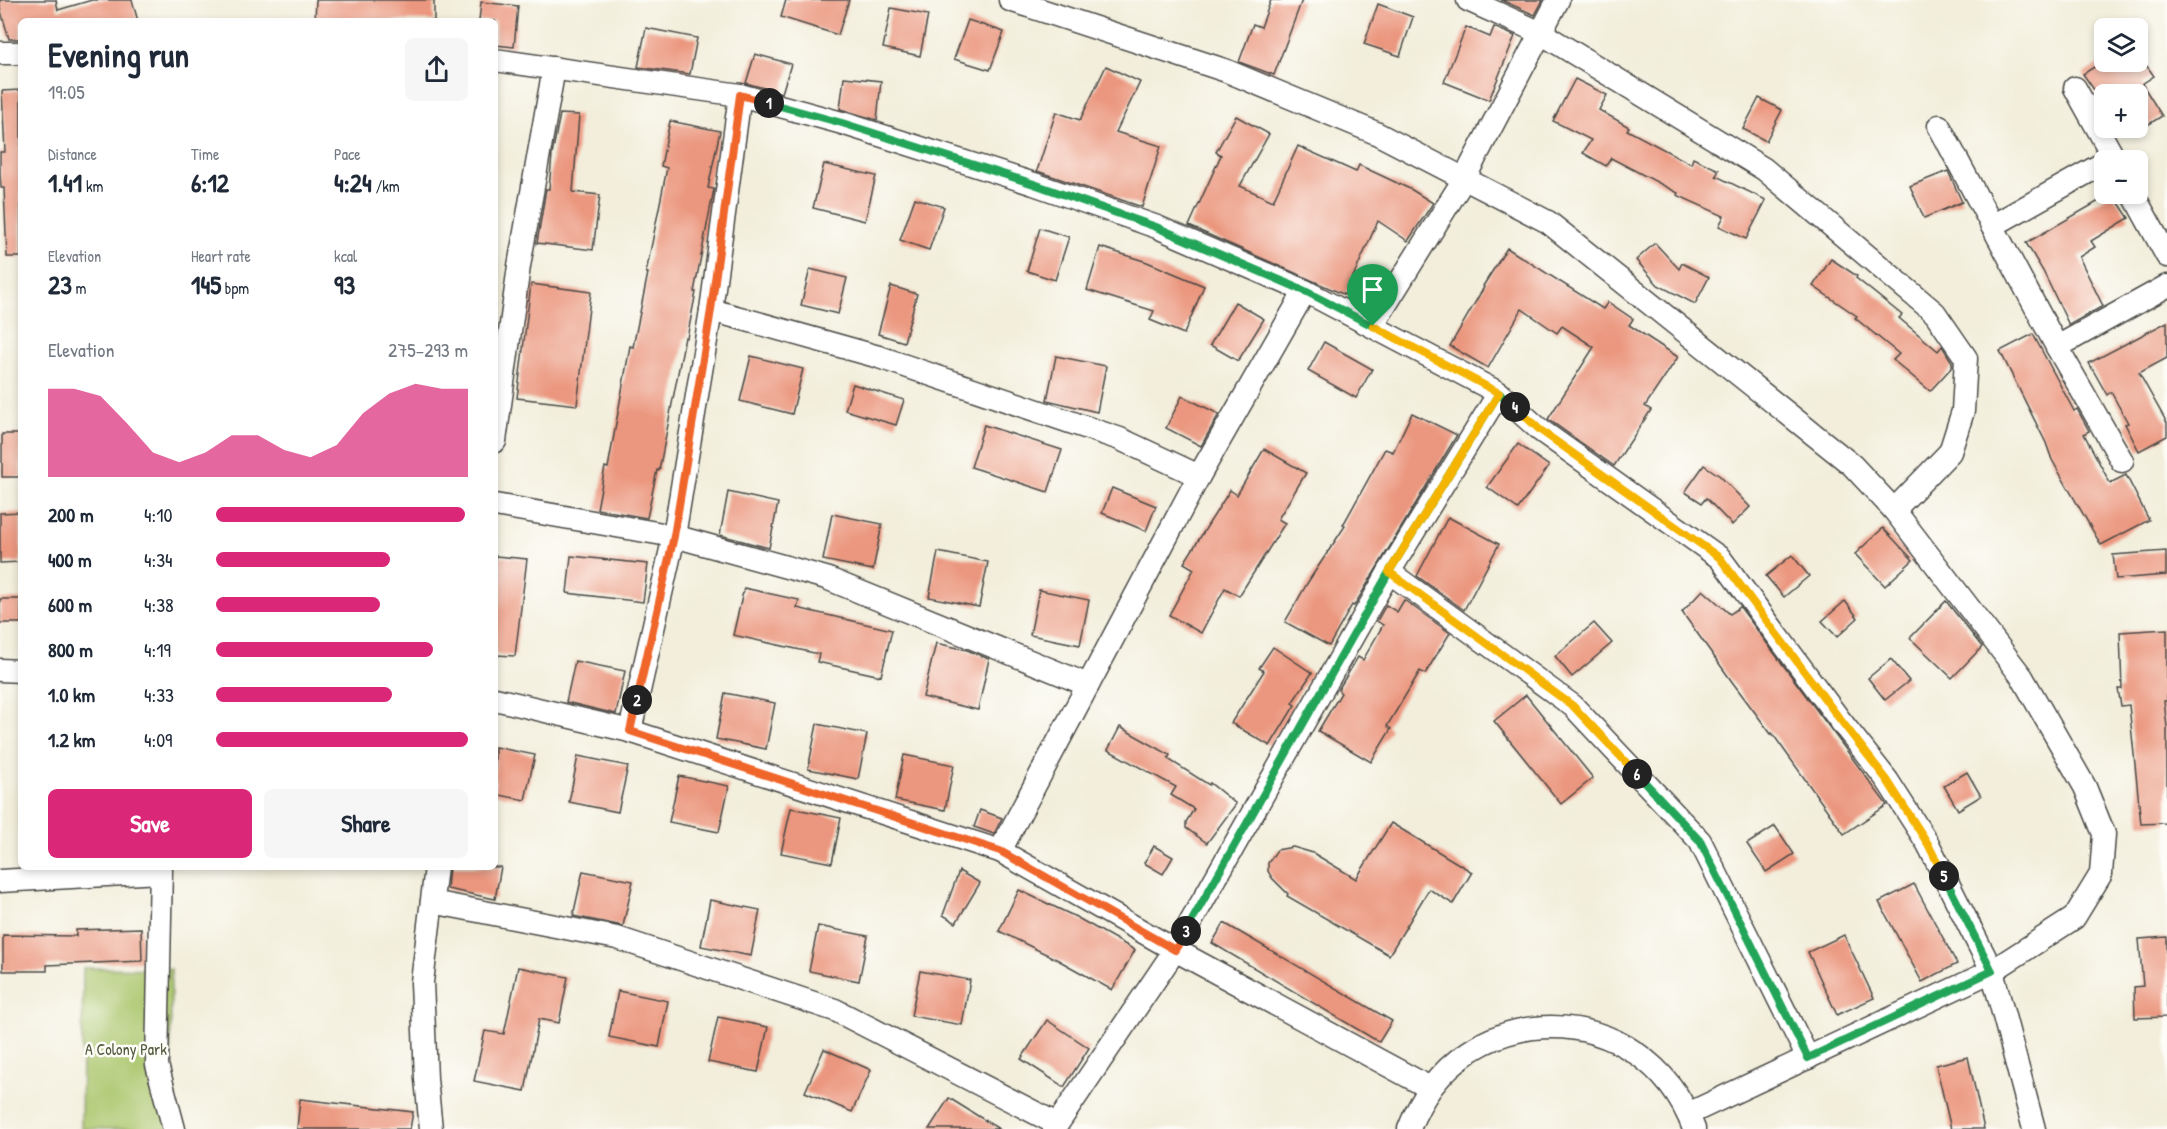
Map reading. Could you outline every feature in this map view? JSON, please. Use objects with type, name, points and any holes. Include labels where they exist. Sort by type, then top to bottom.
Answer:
[{"type":"street","points":[[1010,0],[1227,72],[1376,133],[1548,222],[1852,465],[1894,510],[2022,677],[2085,787],[2104,834],[2101,874],[2074,918],[1992,971],[1808,1058],[1691,1122],[1678,1095],[1664,1077],[1630,1048],[1589,1031],[1544,1026],[1500,1035],[1461,1056],[1430,1088],[1418,1107],[1409,1129]]},
{"type":"street","points":[[1468,0],[1541,33],[1764,169],[1935,313],[1966,358],[1963,411],[1950,452],[1894,510]]},
{"type":"street","points":[[1373,326],[1464,178],[1558,0]]},
{"type":"street","points":[[0,53],[18,53]]},
{"type":"street","points":[[498,60],[740,95],[842,123],[1034,184],[1156,227],[1305,291],[1499,393],[1540,430],[1720,558],[1887,780],[1928,844],[1992,971],[2034,1129]]},
{"type":"street","points":[[498,419],[519,266],[554,68]]},
{"type":"street","points":[[2075,88],[2105,150]]},
{"type":"street","points":[[630,731],[674,536],[711,310],[740,95]]},
{"type":"street","points":[[1939,126],[2057,347],[2122,461]]},
{"type":"street","points":[[1992,226],[2094,170]]},
{"type":"street","points":[[2138,204],[2167,256]]},
{"type":"street","points":[[2057,347],[2167,286]]},
{"type":"street","points":[[1000,851],[1199,476],[1305,291]]},
{"type":"street","points":[[711,310],[879,357],[1098,431],[1199,476]]},
{"type":"street","points":[[432,902],[617,938],[835,1010],[1055,1126],[1175,950],[1389,572],[1499,393]]},
{"type":"street","points":[[498,506],[674,536],[826,578],[1088,685]]},
{"type":"street","points":[[1389,572],[1573,706],[1700,841],[1808,1058]]},
{"type":"street","points":[[0,670],[18,671]]},
{"type":"street","points":[[498,700],[630,731],[1000,851],[1175,950],[1430,1088]]},
{"type":"street","points":[[0,881],[147,870]]},
{"type":"street","points":[[160,870],[157,1065],[174,1129]]},
{"type":"street","points":[[431,1129],[426,1079],[422,982],[436,870]]},
{"type":"green space","name":"A Colony Park","points":[[83,968],[171,969],[170,1129],[81,1129]]},
{"type":"building","points":[[0,0],[56,0],[58,10],[92,0],[132,0],[137,18],[18,18],[18,39],[9,39]]},
{"type":"building","points":[[316,0],[434,0],[434,18],[315,18]]},
{"type":"building","points":[[786,0],[849,0],[838,35],[781,17]]},
{"type":"building","points":[[1271,0],[1302,0],[1274,75],[1239,62],[1253,24],[1261,27]]},
{"type":"building","points":[[1501,0],[1543,0],[1535,15]]},
{"type":"building","points":[[481,2],[518,6],[514,47],[498,45],[498,18],[479,18]]},
{"type":"building","points":[[1378,4],[1413,17],[1400,56],[1364,44]]},
{"type":"building","points":[[891,8],[928,15],[920,56],[883,48]]},
{"type":"building","points":[[968,20],[1004,32],[990,70],[954,59]]},
{"type":"building","points":[[1466,27],[1490,37],[1494,27],[1515,36],[1489,100],[1444,82]]},
{"type":"building","points":[[646,28],[697,38],[690,74],[638,67]]},
{"type":"building","points":[[755,54],[791,64],[782,93],[746,83]]},
{"type":"building","points":[[1106,66],[1140,82],[1116,132],[1161,146],[1142,207],[1037,171],[1056,112],[1080,120]]},
{"type":"building","points":[[2094,67],[2094,72],[2148,72],[2148,68],[2154,76],[2142,84],[2094,84],[2094,90],[2083,74]]},
{"type":"building","points":[[844,77],[881,81],[877,120],[840,109]]},
{"type":"building","points":[[1575,79],[1607,95],[1599,110],[1629,127],[1627,130],[1691,164],[1693,158],[1719,170],[1716,176],[1766,200],[1746,239],[1719,226],[1724,216],[1677,195],[1678,193],[1611,158],[1606,166],[1583,153],[1591,140],[1553,121]]},
{"type":"building","points":[[18,90],[18,257],[7,257],[4,188],[1,188],[0,173],[0,152],[5,152],[2,91]]},
{"type":"building","points":[[2148,94],[2162,116],[2148,125]]},
{"type":"building","points":[[1759,98],[1782,110],[1766,141],[1743,129]]},
{"type":"building","points":[[560,114],[579,115],[573,192],[600,195],[593,250],[537,243],[546,189],[549,189],[552,155]]},
{"type":"building","points":[[1236,116],[1269,134],[1240,186],[1273,201],[1298,146],[1356,172],[1359,165],[1412,190],[1433,203],[1408,241],[1378,221],[1345,295],[1189,226],[1221,155],[1216,152]]},
{"type":"building","points":[[670,121],[720,131],[708,188],[714,189],[694,292],[696,292],[647,518],[597,509],[605,467],[608,468],[630,346],[633,347],[648,273],[646,273],[667,168],[661,166]]},
{"type":"building","points":[[824,164],[876,176],[865,221],[813,208]]},
{"type":"building","points":[[1948,171],[1962,202],[1924,218],[1910,186]]},
{"type":"building","points":[[915,198],[944,207],[929,250],[900,240]]},
{"type":"building","points":[[2094,204],[2120,204],[2129,218],[2091,241],[2095,247],[2079,257],[2103,306],[2069,325],[2043,271],[2026,243]]},
{"type":"building","points":[[1040,228],[1069,237],[1055,280],[1027,271]]},
{"type":"building","points":[[1655,243],[1679,269],[1682,263],[1709,277],[1695,304],[1658,285],[1636,260]]},
{"type":"building","points":[[1100,247],[1147,262],[1204,286],[1184,334],[1150,320],[1154,311],[1087,290]]},
{"type":"building","points":[[1507,248],[1603,309],[1608,302],[1633,319],[1629,325],[1678,357],[1645,406],[1651,410],[1614,466],[1548,419],[1594,347],[1562,326],[1557,333],[1522,309],[1488,368],[1450,346]]},
{"type":"building","points":[[1831,259],[1857,276],[1856,278],[1902,315],[1899,318],[1938,351],[1942,346],[1952,362],[1952,367],[1930,391],[1893,360],[1899,354],[1855,318],[1857,316],[1813,286]]},
{"type":"building","points":[[810,269],[847,278],[838,314],[801,305]]},
{"type":"building","points":[[531,284],[591,292],[577,405],[517,398]]},
{"type":"building","points":[[891,286],[917,294],[904,342],[878,334]]},
{"type":"building","points":[[1235,302],[1264,319],[1238,361],[1210,345]]},
{"type":"building","points":[[2167,322],[2167,358],[2139,373],[2167,423],[2167,436],[2139,451],[2125,424],[2128,423],[2111,392],[2107,395],[2089,363]]},
{"type":"building","points":[[2033,334],[2074,411],[2077,409],[2088,429],[2089,431],[2084,434],[2110,483],[2126,475],[2149,520],[2101,545],[2052,460],[2046,443],[2000,351]]},
{"type":"building","points":[[1324,342],[1372,369],[1356,398],[1308,371]]},
{"type":"building","points":[[751,356],[803,369],[792,414],[740,401]]},
{"type":"building","points":[[1056,356],[1106,366],[1097,412],[1047,400]]},
{"type":"building","points":[[853,384],[904,400],[896,425],[845,410]]},
{"type":"building","points":[[1182,396],[1219,414],[1201,446],[1166,428]]},
{"type":"building","points":[[1412,413],[1457,435],[1329,646],[1285,622],[1345,526],[1343,525],[1385,449],[1393,452]]},
{"type":"building","points":[[984,425],[1062,450],[1048,492],[971,467]]},
{"type":"building","points":[[2,434],[18,434],[18,477],[2,477]]},
{"type":"building","points":[[1518,444],[1549,466],[1518,509],[1487,487]]},
{"type":"building","points":[[1264,449],[1306,473],[1278,519],[1285,523],[1239,596],[1225,588],[1201,633],[1169,615],[1194,569],[1184,563],[1230,490],[1237,495]]},
{"type":"building","points":[[1704,465],[1720,476],[1750,507],[1732,525],[1706,498],[1702,503],[1685,492]]},
{"type":"building","points":[[1112,488],[1156,506],[1146,531],[1102,513]]},
{"type":"building","points":[[728,492],[778,503],[769,548],[720,535]]},
{"type":"building","points":[[18,512],[18,562],[0,563],[0,513]]},
{"type":"building","points":[[832,514],[882,524],[873,570],[823,560]]},
{"type":"building","points":[[1448,517],[1499,544],[1464,610],[1417,576]]},
{"type":"building","points":[[1883,528],[1913,560],[1885,586],[1855,554]]},
{"type":"building","points":[[2166,551],[2166,575],[2116,579],[2113,555]]},
{"type":"building","points":[[938,552],[988,562],[979,607],[929,597]]},
{"type":"building","points":[[1792,555],[1809,576],[1784,597],[1766,576]]},
{"type":"building","points":[[498,556],[527,559],[515,656],[498,655]]},
{"type":"building","points":[[571,556],[648,564],[643,602],[567,593]]},
{"type":"building","points":[[744,588],[799,600],[797,608],[892,630],[881,676],[817,662],[819,654],[733,635]]},
{"type":"building","points":[[1039,590],[1089,600],[1080,645],[1030,635]]},
{"type":"building","points":[[1703,590],[1730,614],[1740,607],[1887,805],[1844,834],[1682,612]]},
{"type":"building","points":[[0,599],[18,599],[18,623],[0,623]]},
{"type":"building","points":[[1404,600],[1450,633],[1425,674],[1420,671],[1387,726],[1391,729],[1371,762],[1318,731],[1341,693],[1338,690],[1358,657],[1363,660],[1383,625],[1377,621],[1386,605],[1397,612]]},
{"type":"building","points":[[1845,601],[1858,618],[1837,637],[1822,621]]},
{"type":"building","points":[[1946,601],[1982,647],[1952,678],[1910,638]]},
{"type":"building","points":[[1594,623],[1612,643],[1572,677],[1555,656]]},
{"type":"building","points":[[2167,629],[2167,701],[2164,701],[2167,727],[2167,823],[2141,824],[2129,705],[2121,706],[2118,689],[2122,689],[2120,632]]},
{"type":"building","points":[[936,643],[967,650],[989,659],[978,710],[923,697]]},
{"type":"building","points":[[1273,647],[1312,673],[1292,703],[1295,705],[1270,746],[1231,723],[1264,671],[1259,668]]},
{"type":"building","points":[[1891,659],[1909,681],[1885,700],[1868,678]]},
{"type":"building","points":[[575,661],[625,671],[616,714],[566,702]]},
{"type":"building","points":[[725,693],[775,703],[766,749],[716,739]]},
{"type":"building","points":[[1526,695],[1593,778],[1561,804],[1494,721]]},
{"type":"building","points":[[817,724],[867,734],[858,779],[808,769]]},
{"type":"building","points":[[1120,727],[1170,755],[1168,759],[1209,785],[1210,783],[1236,804],[1207,843],[1186,828],[1186,822],[1194,809],[1171,795],[1176,787],[1108,750]]},
{"type":"building","points":[[498,748],[535,755],[525,800],[498,795]]},
{"type":"building","points":[[904,755],[954,765],[945,810],[895,800]]},
{"type":"building","points":[[578,756],[628,766],[618,812],[569,802]]},
{"type":"building","points":[[1967,772],[1981,796],[1958,810],[1944,786]]},
{"type":"building","points":[[679,776],[729,786],[719,832],[669,822]]},
{"type":"building","points":[[791,808],[841,818],[832,863],[781,853]]},
{"type":"building","points":[[980,810],[1002,818],[994,834],[974,827]]},
{"type":"building","points":[[1391,823],[1472,872],[1453,904],[1429,889],[1389,955],[1287,896],[1288,894],[1268,871],[1268,863],[1277,850],[1293,847],[1313,853],[1356,879]]},
{"type":"building","points":[[1775,826],[1794,854],[1766,872],[1747,844]]},
{"type":"building","points":[[1154,846],[1173,857],[1163,874],[1144,863]]},
{"type":"building","points":[[498,867],[501,867],[495,899],[447,889],[449,870],[498,870]]},
{"type":"building","points":[[583,871],[633,881],[623,926],[573,916]]},
{"type":"building","points":[[959,871],[980,883],[956,923],[943,915]]},
{"type":"building","points":[[1914,884],[1957,964],[1922,982],[1879,902]]},
{"type":"building","points":[[1019,890],[1076,917],[1135,950],[1112,990],[999,931]]},
{"type":"building","points":[[710,900],[760,910],[751,956],[701,946]]},
{"type":"building","points":[[1224,923],[1392,1021],[1379,1042],[1212,943]]},
{"type":"building","points":[[818,926],[868,936],[859,981],[809,971]]},
{"type":"building","points":[[141,928],[142,961],[47,965],[47,971],[3,971],[3,935],[76,936],[76,930]]},
{"type":"building","points":[[1844,935],[1874,998],[1837,1015],[1808,952]]},
{"type":"building","points":[[2167,937],[2167,1017],[2135,1018],[2134,987],[2143,986],[2139,939]]},
{"type":"building","points":[[518,967],[568,977],[559,1023],[539,1019],[525,1091],[474,1081],[485,1031],[504,1034]]},
{"type":"building","points":[[920,971],[970,980],[962,1025],[911,1016]]},
{"type":"building","points":[[618,991],[668,1001],[659,1047],[609,1037]]},
{"type":"building","points":[[718,1017],[768,1027],[758,1072],[708,1062]]},
{"type":"building","points":[[1047,1020],[1089,1048],[1064,1087],[1021,1059]]},
{"type":"building","points":[[824,1049],[871,1070],[852,1112],[805,1092]]},
{"type":"building","points":[[1968,1057],[1984,1129],[1951,1129],[1936,1065]]},
{"type":"building","points":[[949,1098],[999,1129],[929,1129]]},
{"type":"building","points":[[300,1099],[413,1112],[410,1129],[297,1129]]},
{"type":"route","points":[[1373,326],[1305,291],[1156,227],[1034,184],[915,146],[740,95],[711,310],[674,536],[630,731],[1000,851],[1175,950],[1389,572],[1499,393],[1540,430],[1720,558],[1887,780],[1928,844],[1992,971],[1808,1058],[1700,841],[1573,706],[1389,572],[1426,512],[1499,393],[1373,326]]}]
